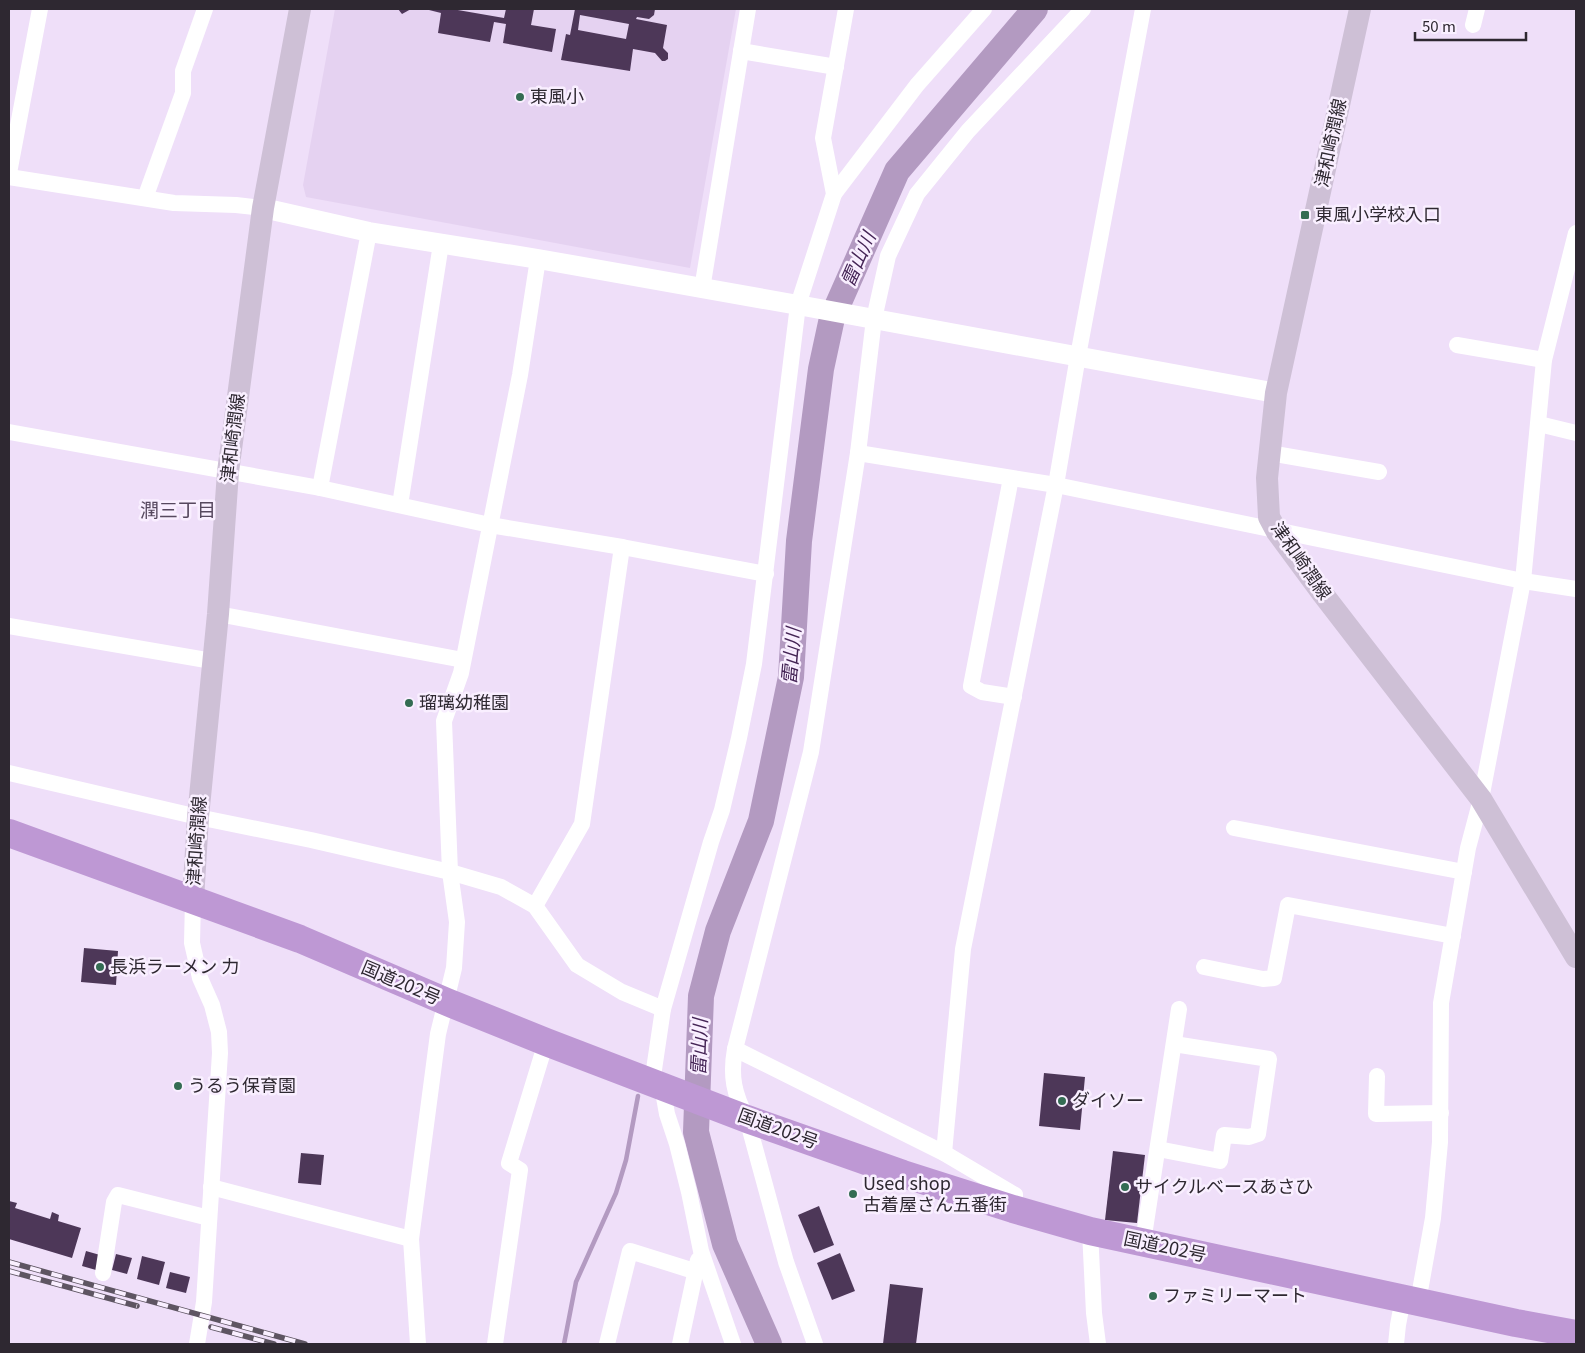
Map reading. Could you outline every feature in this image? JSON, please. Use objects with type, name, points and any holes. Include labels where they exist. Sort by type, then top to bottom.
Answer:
[{"type":"highway","name":"国道202号","points":[[9,833],[300,939],[446,1002],[546,1042],[747,1119],[903,1174],[1013,1209],[1090,1230],[1576,1334]]},
{"type":"main road","name":"津和崎潤線","points":[[193,900],[198,817],[218,614],[228,472],[263,208],[300,9]]},
{"type":"main road","name":"津和崎潤線","points":[[1360,9],[1276,393],[1267,478],[1270,517],[1276,532],[1481,798],[1576,957]]},
{"type":"street","points":[[9,173],[40,9]]},
{"type":"street","points":[[145,198],[183,93],[183,71],[205,9]]},
{"type":"street","points":[[702,289],[748,9]]},
{"type":"street","points":[[834,194],[823,138],[846,9]]},
{"type":"street","points":[[733,1344],[700,1251],[689,1192],[677,1144],[666,1114],[663,1087],[663,1009],[710,842],[722,810],[754,664],[798,305],[834,194],[917,85],[984,9]]},
{"type":"street","points":[[815,1344],[786,1262],[747,1119],[737,1101],[732,1067],[811,752],[858,453],[874,319],[888,256],[917,194],[968,131],[1083,9]]},
{"type":"street","points":[[944,1153],[963,949],[1056,485],[1078,356],[1144,9]]},
{"type":"street","points":[[741,51],[836,67]]},
{"type":"street","points":[[9,177],[174,203],[263,208],[368,232],[798,305],[1276,393]]},
{"type":"street","points":[[320,488],[368,232]]},
{"type":"street","points":[[1396,1344],[1398,1325],[1411,1300],[1433,1218],[1440,1142],[1441,1003],[1468,848],[1481,798],[1523,581],[1544,360],[1576,233]]},
{"type":"street","points":[[400,505],[441,244]]},
{"type":"street","points":[[418,1344],[412,1239],[438,1034],[454,968],[457,922],[450,872],[444,721],[461,673],[520,375],[538,260]]},
{"type":"street","points":[[1457,345],[1544,360]]},
{"type":"street","points":[[1539,424],[1576,433]]},
{"type":"street","points":[[9,432],[320,488],[490,525],[766,574]]},
{"type":"street","points":[[858,453],[1056,485],[1276,532],[1523,581],[1576,588]]},
{"type":"street","points":[[1269,453],[1379,472]]},
{"type":"street","points":[[1011,478],[971,686],[982,692],[1014,697]]},
{"type":"street","points":[[535,906],[582,824],[622,547]]},
{"type":"street","points":[[218,614],[463,660]]},
{"type":"street","points":[[9,626],[212,661]]},
{"type":"street","points":[[9,773],[198,817],[311,840],[450,872],[501,887],[535,906],[577,965],[622,992],[663,1009]]},
{"type":"street","points":[[1234,828],[1464,872]]},
{"type":"street","points":[[193,900],[192,943],[200,978],[212,1004],[219,1032],[220,1053],[204,1302],[197,1344]]},
{"type":"street","points":[[1204,967],[1263,979],[1274,978],[1288,905],[1453,936]]},
{"type":"street","points":[[1143,1242],[1179,1009]]},
{"type":"street","points":[[495,1344],[520,1170],[509,1162],[546,1042]]},
{"type":"street","points":[[1158,1149],[1220,1161],[1224,1135],[1249,1137],[1258,1134],[1269,1058],[1174,1044]]},
{"type":"street","points":[[735,1049],[944,1153],[1015,1195],[1013,1209]]},
{"type":"street","points":[[1377,1076],[1376,1114],[1441,1112]]},
{"type":"street","points":[[211,1187],[412,1239]]},
{"type":"street","points":[[103,1273],[114,1202],[118,1196],[209,1218]]},
{"type":"street","points":[[1090,1230],[1094,1313],[1098,1344]]},
{"type":"street","points":[[607,1344],[630,1251],[694,1271]]},
{"type":"street","points":[[680,1344],[694,1271],[700,1251]]},
{"type":"shaded area","name":"東風小","points":[[335,9],[736,9],[690,268],[306,197],[303,185]]},
{"type":"building","points":[[398,9],[411,9],[402,14]]},
{"type":"building","points":[[425,9],[452,9],[504,18],[506,9],[534,9],[531,25],[556,29],[552,52],[503,43],[506,24],[494,22],[490,42],[438,33],[441,13]]},
{"type":"building","points":[[575,9],[655,9],[654,15],[649,19],[637,17],[636,19],[667,25],[663,48],[668,53],[668,59],[662,61],[655,53],[633,49],[630,71],[561,60],[566,34],[570,35]],"holes":[[[580,15],[629,24],[626,39],[578,30]]]},
{"type":"building","name":"長浜ラーメン 力","points":[[84,948],[118,951],[116,985],[81,982]]},
{"type":"building","name":"ダイソー","points":[[1044,1073],[1085,1077],[1080,1130],[1039,1126]]},
{"type":"building","name":"サイクルベースあさひ","points":[[1113,1151],[1145,1155],[1137,1223],[1105,1220]]},
{"type":"building","points":[[301,1153],[324,1155],[321,1185],[298,1183]]},
{"type":"building","points":[[9,1201],[17,1203],[15,1208],[50,1219],[52,1212],[59,1215],[58,1221],[81,1228],[72,1258],[9,1239]]},
{"type":"building","points":[[819,1206],[834,1245],[814,1253],[798,1215]]},
{"type":"building","points":[[86,1251],[100,1255],[96,1270],[82,1266]]},
{"type":"building","points":[[840,1253],[855,1291],[832,1300],[817,1263]]},
{"type":"building","points":[[116,1254],[132,1258],[127,1274],[112,1270]]},
{"type":"building","points":[[142,1256],[165,1262],[159,1285],[137,1279]]},
{"type":"building","points":[[170,1272],[190,1277],[186,1293],[166,1288]]},
{"type":"building","points":[[890,1284],[923,1288],[916,1344],[883,1344]]},
{"type":"waterway","name":"雷山川","points":[[769,1344],[725,1244],[696,1132],[701,996],[718,931],[761,821],[791,677],[799,541],[821,369],[832,318],[897,171],[1035,9]]},
{"type":"waterway","points":[[564,1344],[576,1282],[616,1193],[626,1160],[638,1096]]},
{"type":"railway","points":[[9,1262],[305,1344]]},
{"type":"railway","points":[[9,1271],[137,1306]]},
{"type":"railway","points":[[211,1327],[274,1344]]},
{"type":"place","name":"東風小","points":[[520,97]]},
{"type":"place","name":"東風小学校入口","points":[[1305,215]]},
{"type":"place","name":"瑠璃幼稚園","points":[[409,703]]},
{"type":"place","name":"長浜ラーメン 力","points":[[100,967]]},
{"type":"place","name":"うるう保育園","points":[[178,1086]]},
{"type":"place","name":"ダイソー","points":[[1062,1101]]},
{"type":"place","name":"サイクルベースあさひ","points":[[1125,1187]]},
{"type":"place","name":"Used shop 古着屋さん五番街","points":[[853,1194]]},
{"type":"place","name":"ファミリーマート","points":[[1153,1296]]},
{"type":"district","name":"潤三丁目","points":[[178,510]]}]
